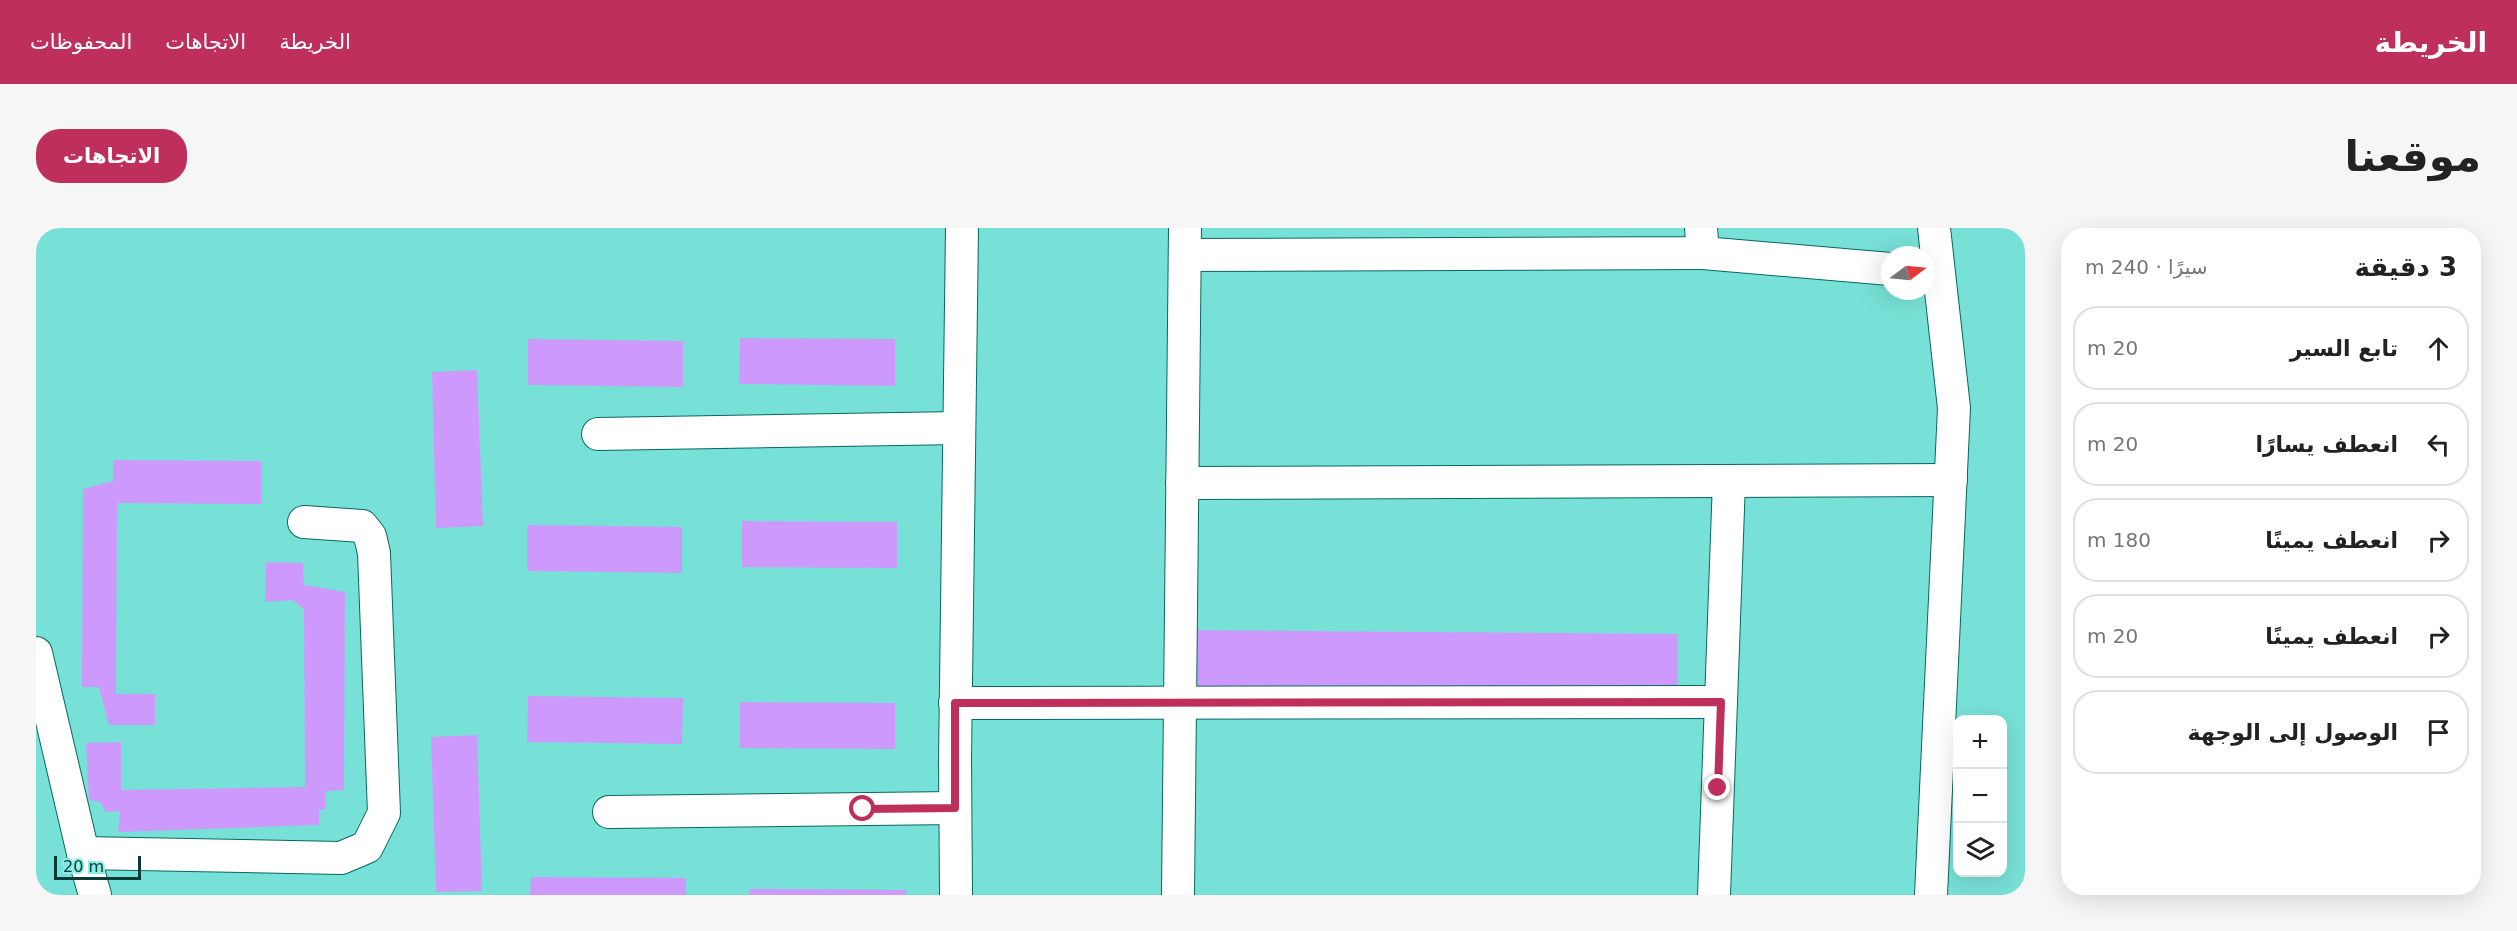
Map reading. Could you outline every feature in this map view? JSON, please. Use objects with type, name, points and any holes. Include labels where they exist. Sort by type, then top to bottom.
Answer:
[{"type":"street","points":[[956,895],[955,703],[962,228]]},
{"type":"street","points":[[1934,228],[1934,246]]},
{"type":"street","points":[[1178,895],[1185,241],[1702,241],[1881,268]]},
{"type":"street","points":[[1931,895],[1954,408],[1935,286]]},
{"type":"street","points":[[598,434],[959,428]]},
{"type":"street","points":[[1182,483],[1951,480]]},
{"type":"street","points":[[1714,895],[1729,481]]},
{"type":"street","points":[[83,853],[341,858],[367,847],[384,813],[374,564],[370,536],[362,526],[304,522]]},
{"type":"street","points":[[36,653],[95,895]]},
{"type":"street","points":[[955,703],[1721,702]]},
{"type":"street","points":[[609,812],[955,808]]},
{"type":"building","points":[[740,338],[895,339],[895,386],[739,384]]},
{"type":"building","points":[[528,339],[683,341],[683,387],[528,385]]},
{"type":"building","points":[[477,370],[483,526],[436,528],[432,372]]},
{"type":"building","points":[[113,460],[261,461],[261,504],[117,503],[116,694],[155,694],[155,725],[109,725],[99,687],[82,687],[83,489],[113,481]]},
{"type":"building","points":[[742,521],[897,522],[897,568],[742,567]]},
{"type":"building","points":[[527,525],[682,527],[682,573],[527,571]]},
{"type":"building","points":[[266,562],[303,563],[304,585],[345,592],[344,790],[325,791],[325,810],[319,809],[319,825],[118,832],[120,811],[106,812],[100,802],[89,800],[86,743],[121,742],[121,790],[305,787],[304,610],[293,600],[265,602]]},
{"type":"building","points":[[1194,630],[1678,634],[1677,698],[1193,697]]},
{"type":"building","points":[[528,696],[683,698],[682,744],[527,742]]},
{"type":"building","points":[[740,702],[895,703],[895,749],[740,748]]},
{"type":"building","points":[[477,735],[482,891],[436,892],[431,737]]},
{"type":"building","points":[[531,877],[686,878],[686,895],[530,895]]},
{"type":"building","points":[[750,889],[906,890],[906,895],[750,895]]},
{"type":"route","points":[[863,809],[955,808],[955,703],[1721,702],[1718,788]]}]
